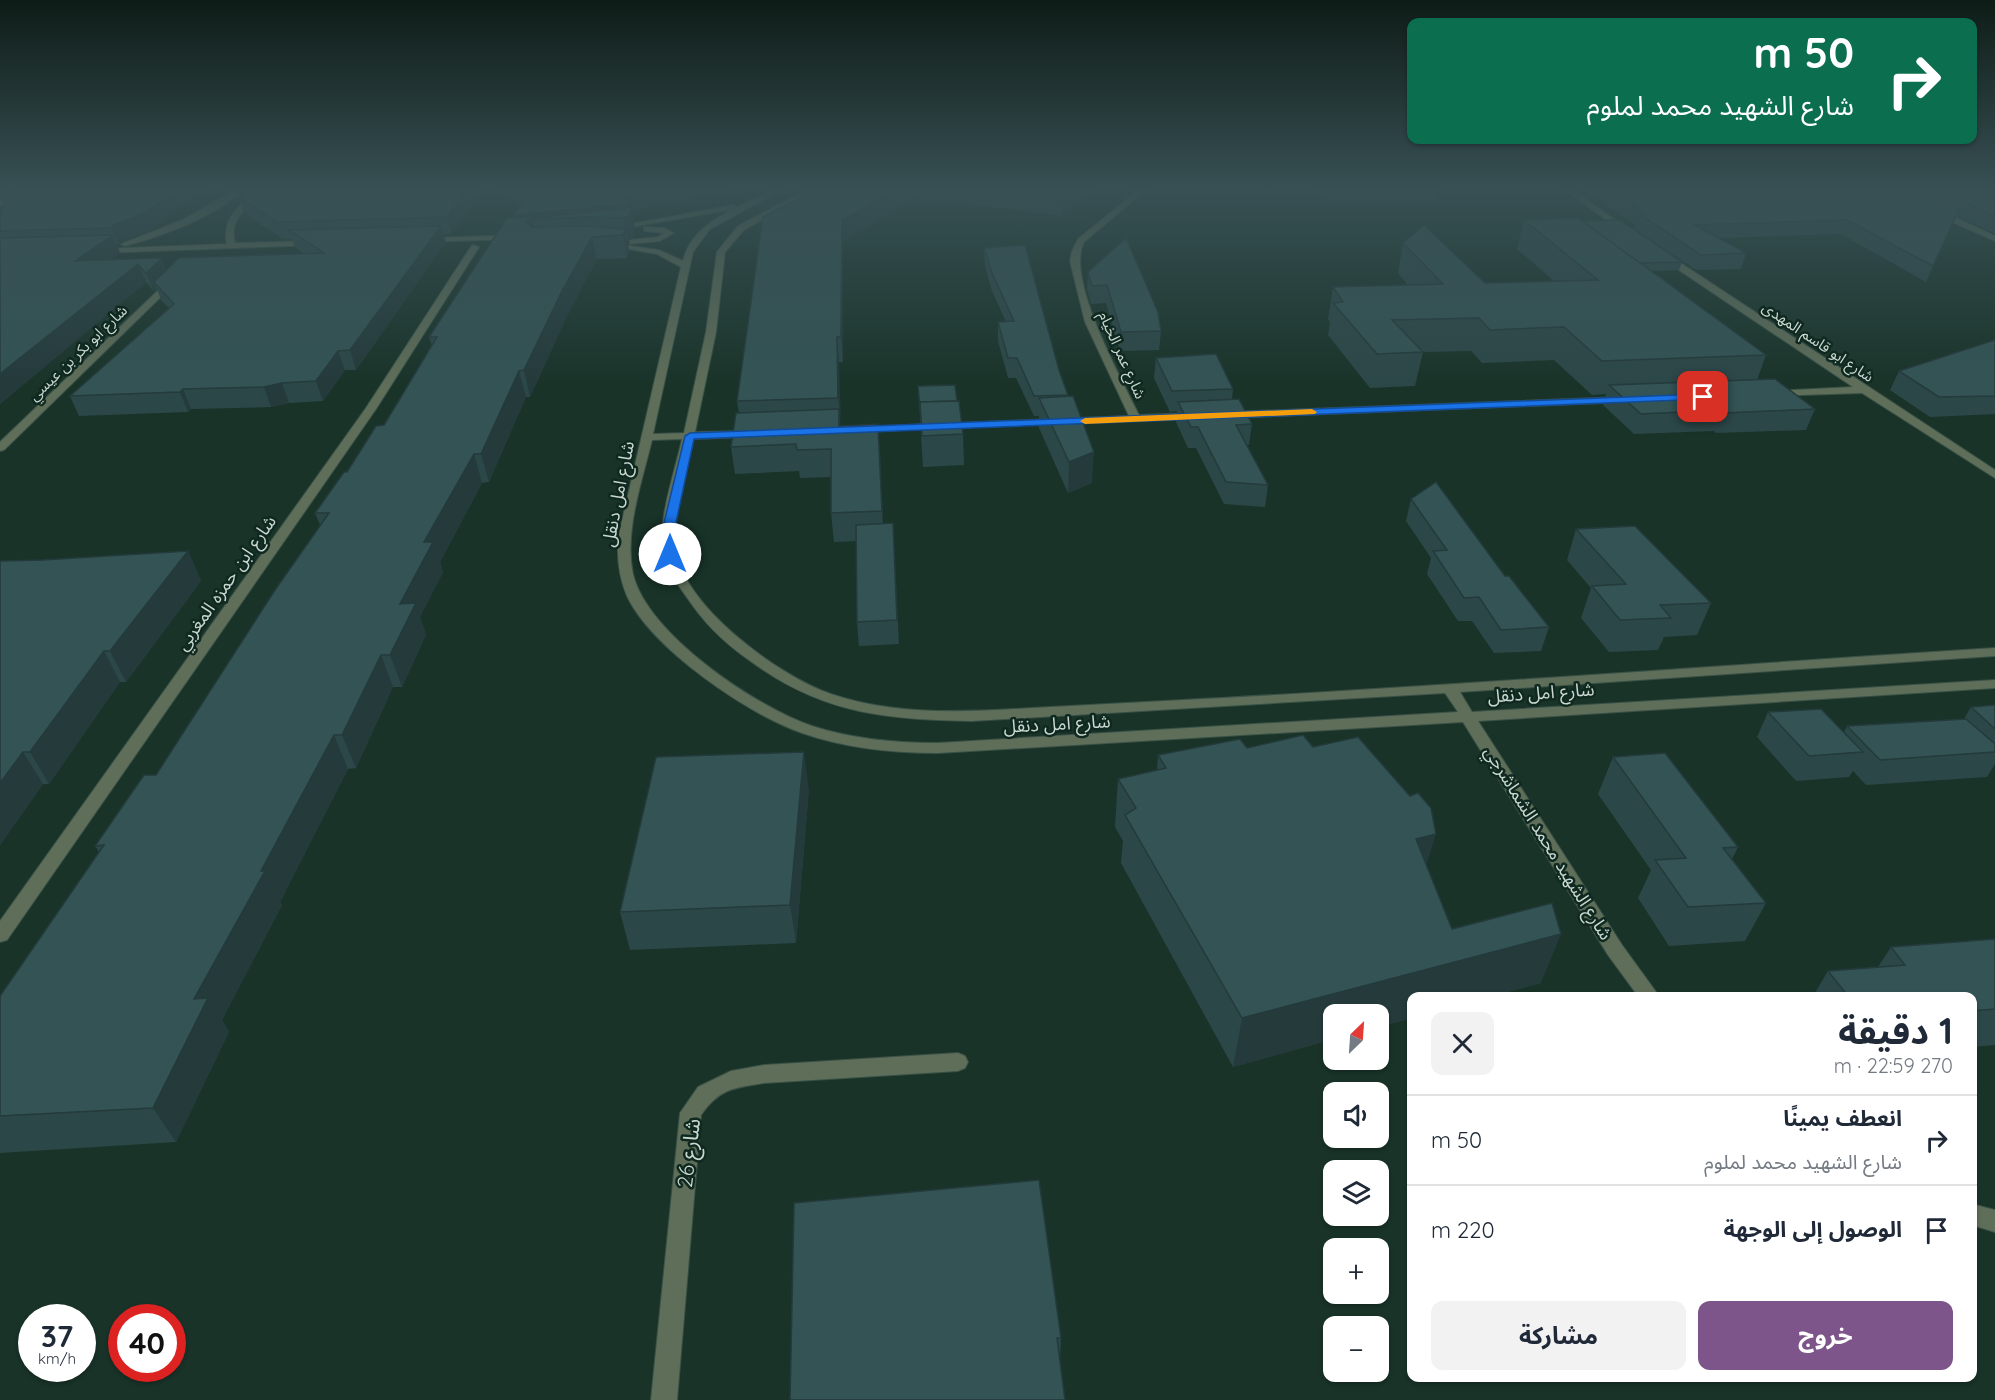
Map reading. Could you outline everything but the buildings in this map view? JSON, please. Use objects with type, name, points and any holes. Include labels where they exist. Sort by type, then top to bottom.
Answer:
[{"type":"street","points":[[192,262],[200,255]]},
{"type":"street","name":"شارع ابن حمزه المغربي","points":[[0,935],[371,409],[470,255]]},
{"type":"street","points":[[665,255],[685,265]]},
{"type":"street","name":"شارع امل دنقل","points":[[689,255],[685,265],[624,538],[624,567],[639,604],[668,637],[695,661],[767,712],[789,723],[843,739],[870,744],[927,747],[1008,745],[1995,684]]},
{"type":"street","name":"شارع امل دنقل","points":[[722,255],[711,332],[669,527],[670,554],[678,576],[712,622],[734,643],[790,682],[824,697],[864,708],[914,716],[972,716],[1450,688],[1995,652]]},
{"type":"street","name":"شارع عمر الخيام","points":[[1074,255],[1075,269],[1090,322],[1136,419]]},
{"type":"street","name":"شارع ابو قاسم المهدى","points":[[1663,255],[1863,390],[1995,475]]},
{"type":"street","name":"شارع ابو بكر بن عيسي","points":[[0,448],[184,270]]},
{"type":"street","points":[[1760,394],[1863,390]]},
{"type":"street","points":[[848,430],[1635,399]]},
{"type":"street","points":[[648,437],[757,434]]},
{"type":"street","name":"شارع الشهيد محمد الشماشرجي","points":[[1450,688],[1615,950],[1645,992]]},
{"type":"street","name":"شارع 26","points":[[664,1400],[691,1113],[705,1093],[731,1080],[764,1074],[958,1062]]},
{"type":"street","points":[[1977,1216],[1995,1221]]},
{"type":"slow traffic","points":[[1085,421],[1312,412]]},
{"type":"route","points":[[670,554],[669,527],[690,436],[1703,397]]}]
